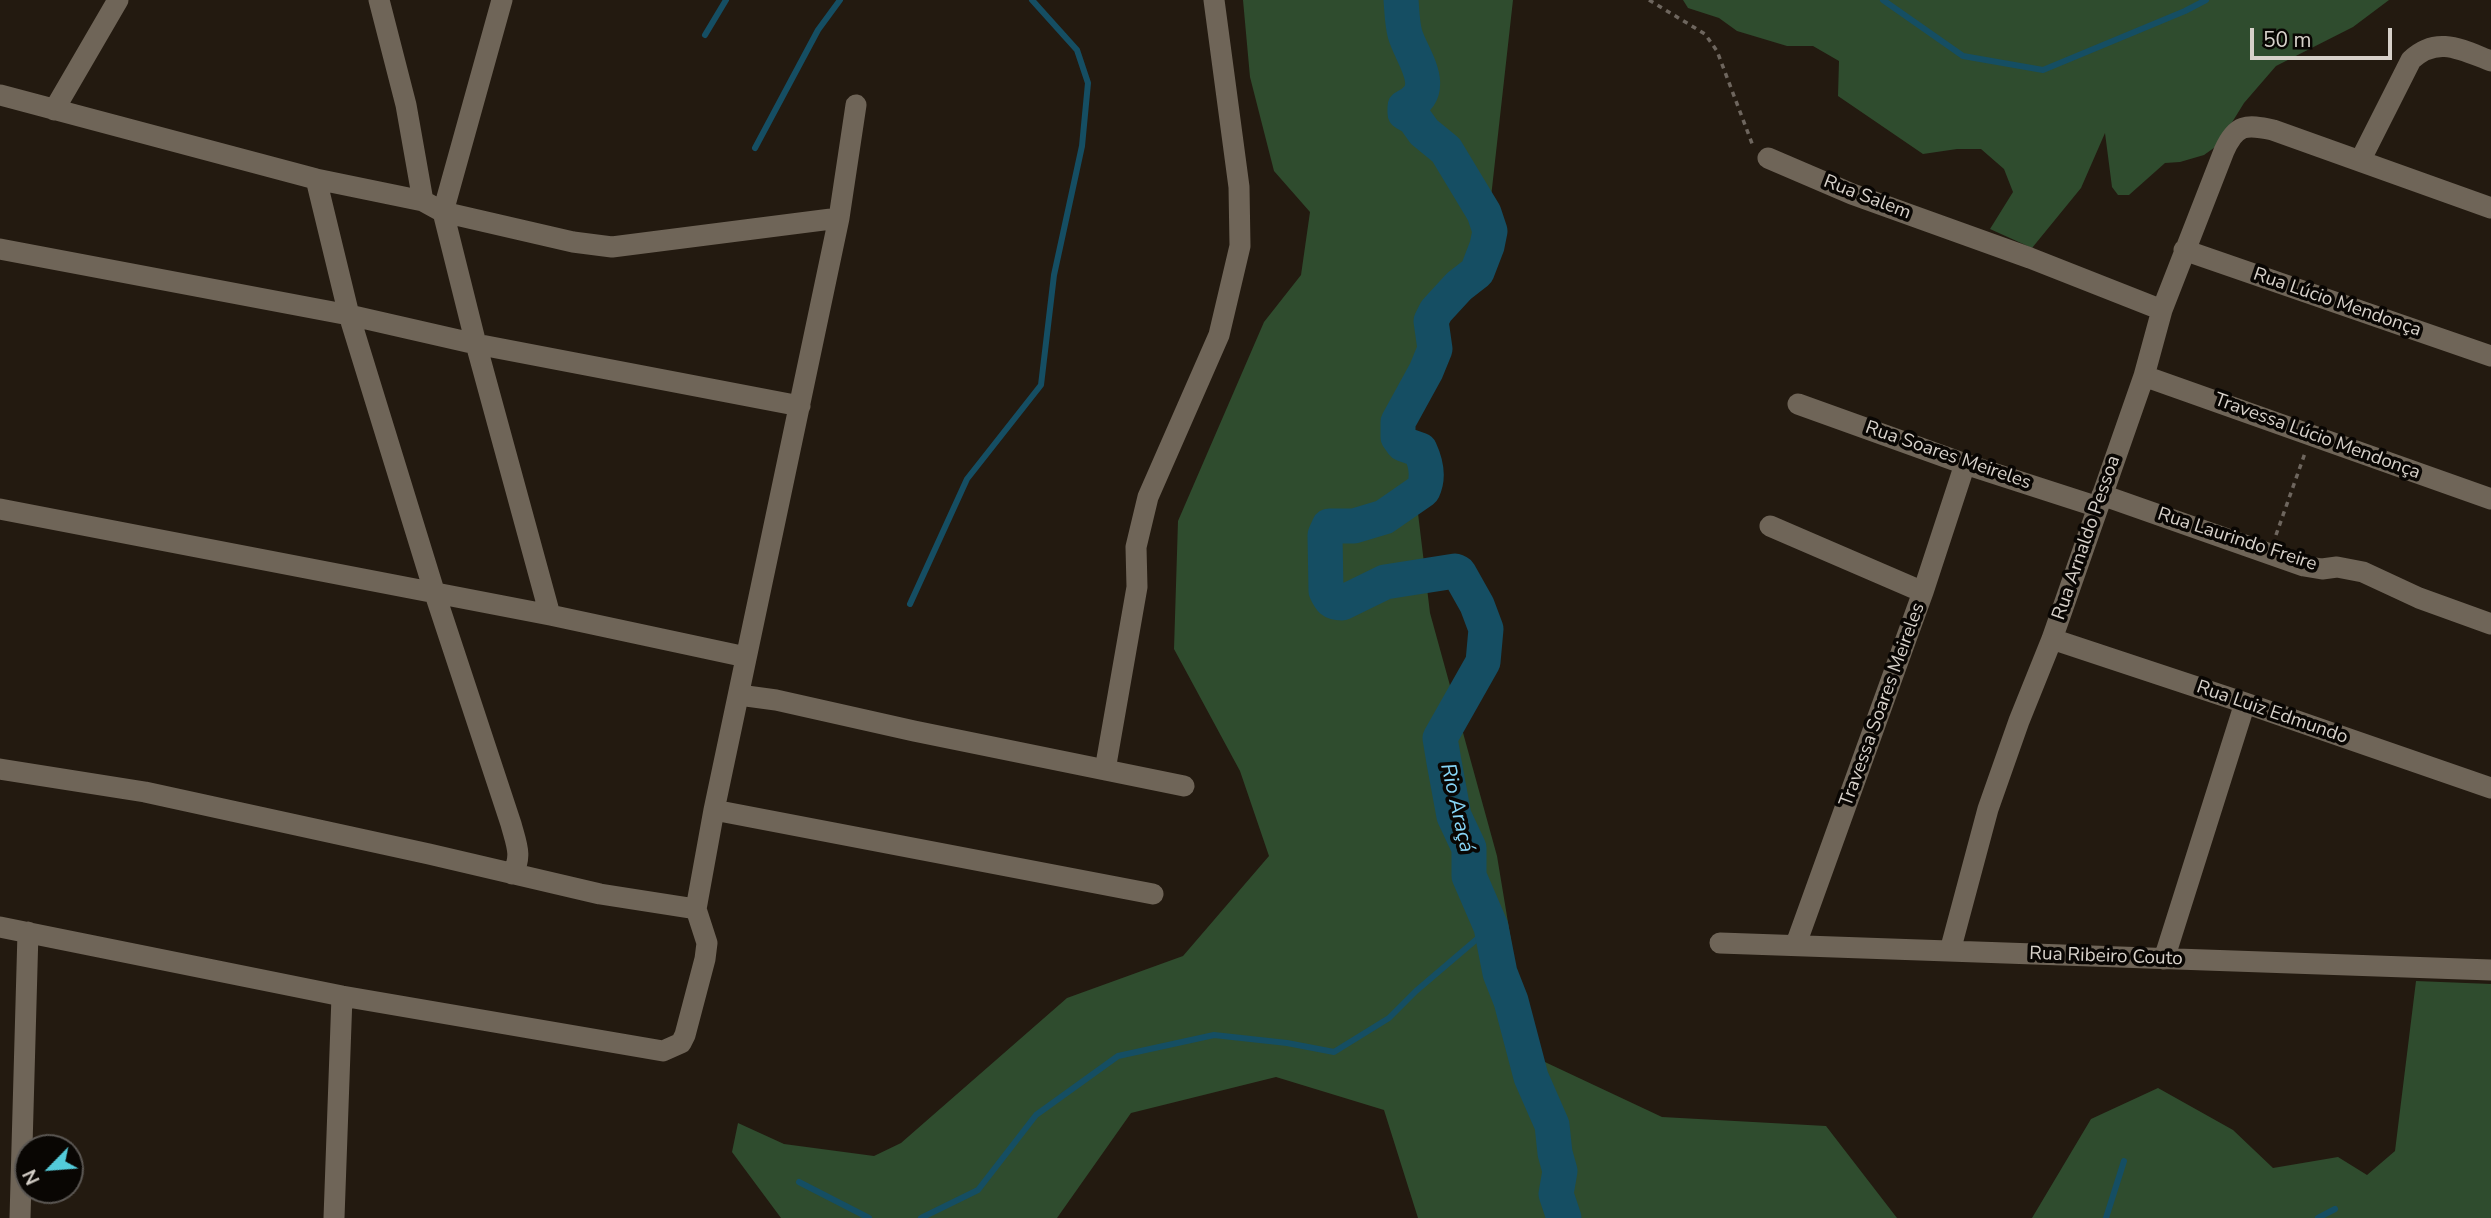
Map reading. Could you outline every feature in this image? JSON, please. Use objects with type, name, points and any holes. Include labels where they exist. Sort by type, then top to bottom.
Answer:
[{"type":"street","points":[[54,110],[118,0]]},
{"type":"street","points":[[379,0],[406,105],[423,201]]},
{"type":"street","points":[[502,0],[443,212],[550,615]]},
{"type":"street","points":[[1105,770],[1137,587],[1136,547],[1148,497],[1220,335],[1240,246],[1240,187],[1214,0]]},
{"type":"street","points":[[2491,61],[2455,48],[2437,45],[2421,50],[2411,60],[2360,161],[2491,208]]},
{"type":"street","points":[[0,95],[316,179],[423,201],[443,212],[573,242],[612,247],[839,218]]},
{"type":"street","points":[[0,927],[342,996],[663,1051],[681,1043],[705,959],[707,943],[696,909],[714,810],[839,218],[856,105]]},
{"type":"street","name":"Rua Arnaldo Pessoa","points":[[1950,951],[1988,809],[2052,639],[2144,376],[2162,310],[2232,135],[2238,130],[2255,126],[2360,161]]},
{"type":"street","name":"Rua Salem","points":[[1768,158],[1852,194],[2030,258],[2162,310]]},
{"type":"street","points":[[316,179],[349,315],[435,594],[517,844],[520,856],[512,874]]},
{"type":"street","points":[[0,249],[349,315],[476,344],[800,406]]},
{"type":"street","name":"Rua Lúcio Mendonça","points":[[2184,250],[2491,356]]},
{"type":"street","name":"Travessa Lúcio Mendonça","points":[[2144,376],[2491,499]]},
{"type":"street","name":"Rua Soares Meireles","points":[[1798,404],[1965,464],[2100,501]]},
{"type":"street","name":"Travessa Soares Meireles","points":[[1796,944],[1923,592],[1965,464]]},
{"type":"street","name":"Rua Laurindo Freire","points":[[2100,501],[2304,566],[2363,572],[2419,598],[2491,624]]},
{"type":"street","points":[[0,509],[550,615],[746,657]]},
{"type":"street","points":[[1770,526],[1923,592]]},
{"type":"street","name":"Rua Luiz Edmundo","points":[[2052,639],[2245,702],[2491,788]]},
{"type":"street","points":[[740,695],[776,700],[1184,786]]},
{"type":"street","points":[[2164,959],[2245,702]]},
{"type":"street","points":[[0,769],[145,792],[639,901],[696,909]]},
{"type":"street","points":[[714,810],[1153,894]]},
{"type":"street","points":[[20,1218],[28,933]]},
{"type":"street","name":"Rua Ribeiro Couto","points":[[1720,943],[2491,970]]},
{"type":"street","points":[[334,1218],[342,996]]},
{"type":"path","points":[[1649,0],[1705,34],[1717,51],[1755,150],[1768,158]]},
{"type":"path","points":[[2270,554],[2311,435]]},
{"type":"green space","points":[[1243,0],[1513,0],[1486,242],[1404,397],[1430,613],[1497,856],[1530,1055],[1662,1117],[1826,1126],[1897,1218],[1418,1218],[1384,1110],[1276,1077],[1131,1113],[1057,1218],[781,1218],[732,1152],[738,1123],[784,1144],[874,1156],[901,1143],[1067,998],[1183,956],[1269,856],[1240,771],[1174,649],[1178,521],[1264,322],[1301,275],[1310,212],[1274,171],[1250,77]]},
{"type":"green space","points":[[1683,0],[2389,0],[2353,27],[2276,66],[2244,103],[2218,145],[2204,155],[2165,163],[2129,195],[2118,195],[2112,187],[2105,133],[2081,188],[2032,248],[1990,229],[2013,192],[2004,169],[1981,149],[1923,154],[1838,96],[1839,61],[1813,46],[1787,46],[1737,31],[1719,18],[1688,8]]},
{"type":"green space","points":[[2416,981],[2491,984],[2491,1218],[2032,1218],[2091,1119],[2158,1088],[2233,1130],[2273,1168],[2338,1157],[2367,1175],[2395,1151]]},
{"type":"waterway","points":[[705,35],[726,0]]},
{"type":"waterway","points":[[755,148],[818,30],[840,0]]},
{"type":"waterway","points":[[910,604],[967,479],[1041,385],[1054,275],[1082,146],[1088,83],[1077,50],[1032,0]]},
{"type":"waterway","name":"Rio Araçá","points":[[1401,0],[1405,34],[1418,63],[1423,83],[1416,100],[1405,107],[1405,113],[1414,118],[1424,132],[1446,150],[1484,213],[1490,231],[1477,272],[1459,286],[1436,311],[1431,321],[1435,349],[1398,422],[1398,437],[1403,444],[1420,450],[1422,455],[1426,475],[1423,490],[1384,517],[1354,526],[1329,526],[1325,535],[1326,591],[1332,600],[1342,603],[1385,582],[1455,571],[1459,573],[1477,605],[1486,629],[1483,662],[1440,738],[1454,816],[1469,848],[1469,876],[1491,927],[1500,973],[1511,1001],[1531,1077],[1552,1125],[1560,1171],[1556,1194],[1564,1218]]},
{"type":"waterway","points":[[1883,0],[1963,56],[2043,70],[2206,0]]},
{"type":"waterway","points":[[921,1218],[978,1190],[1036,1115],[1118,1056],[1214,1035],[1287,1043],[1334,1052],[1389,1018],[1416,991],[1491,927]]},
{"type":"waterway","points":[[2106,1218],[2124,1161]]},
{"type":"waterway","points":[[799,1182],[869,1218]]},
{"type":"waterway","points":[[2318,1218],[2335,1209]]}]
